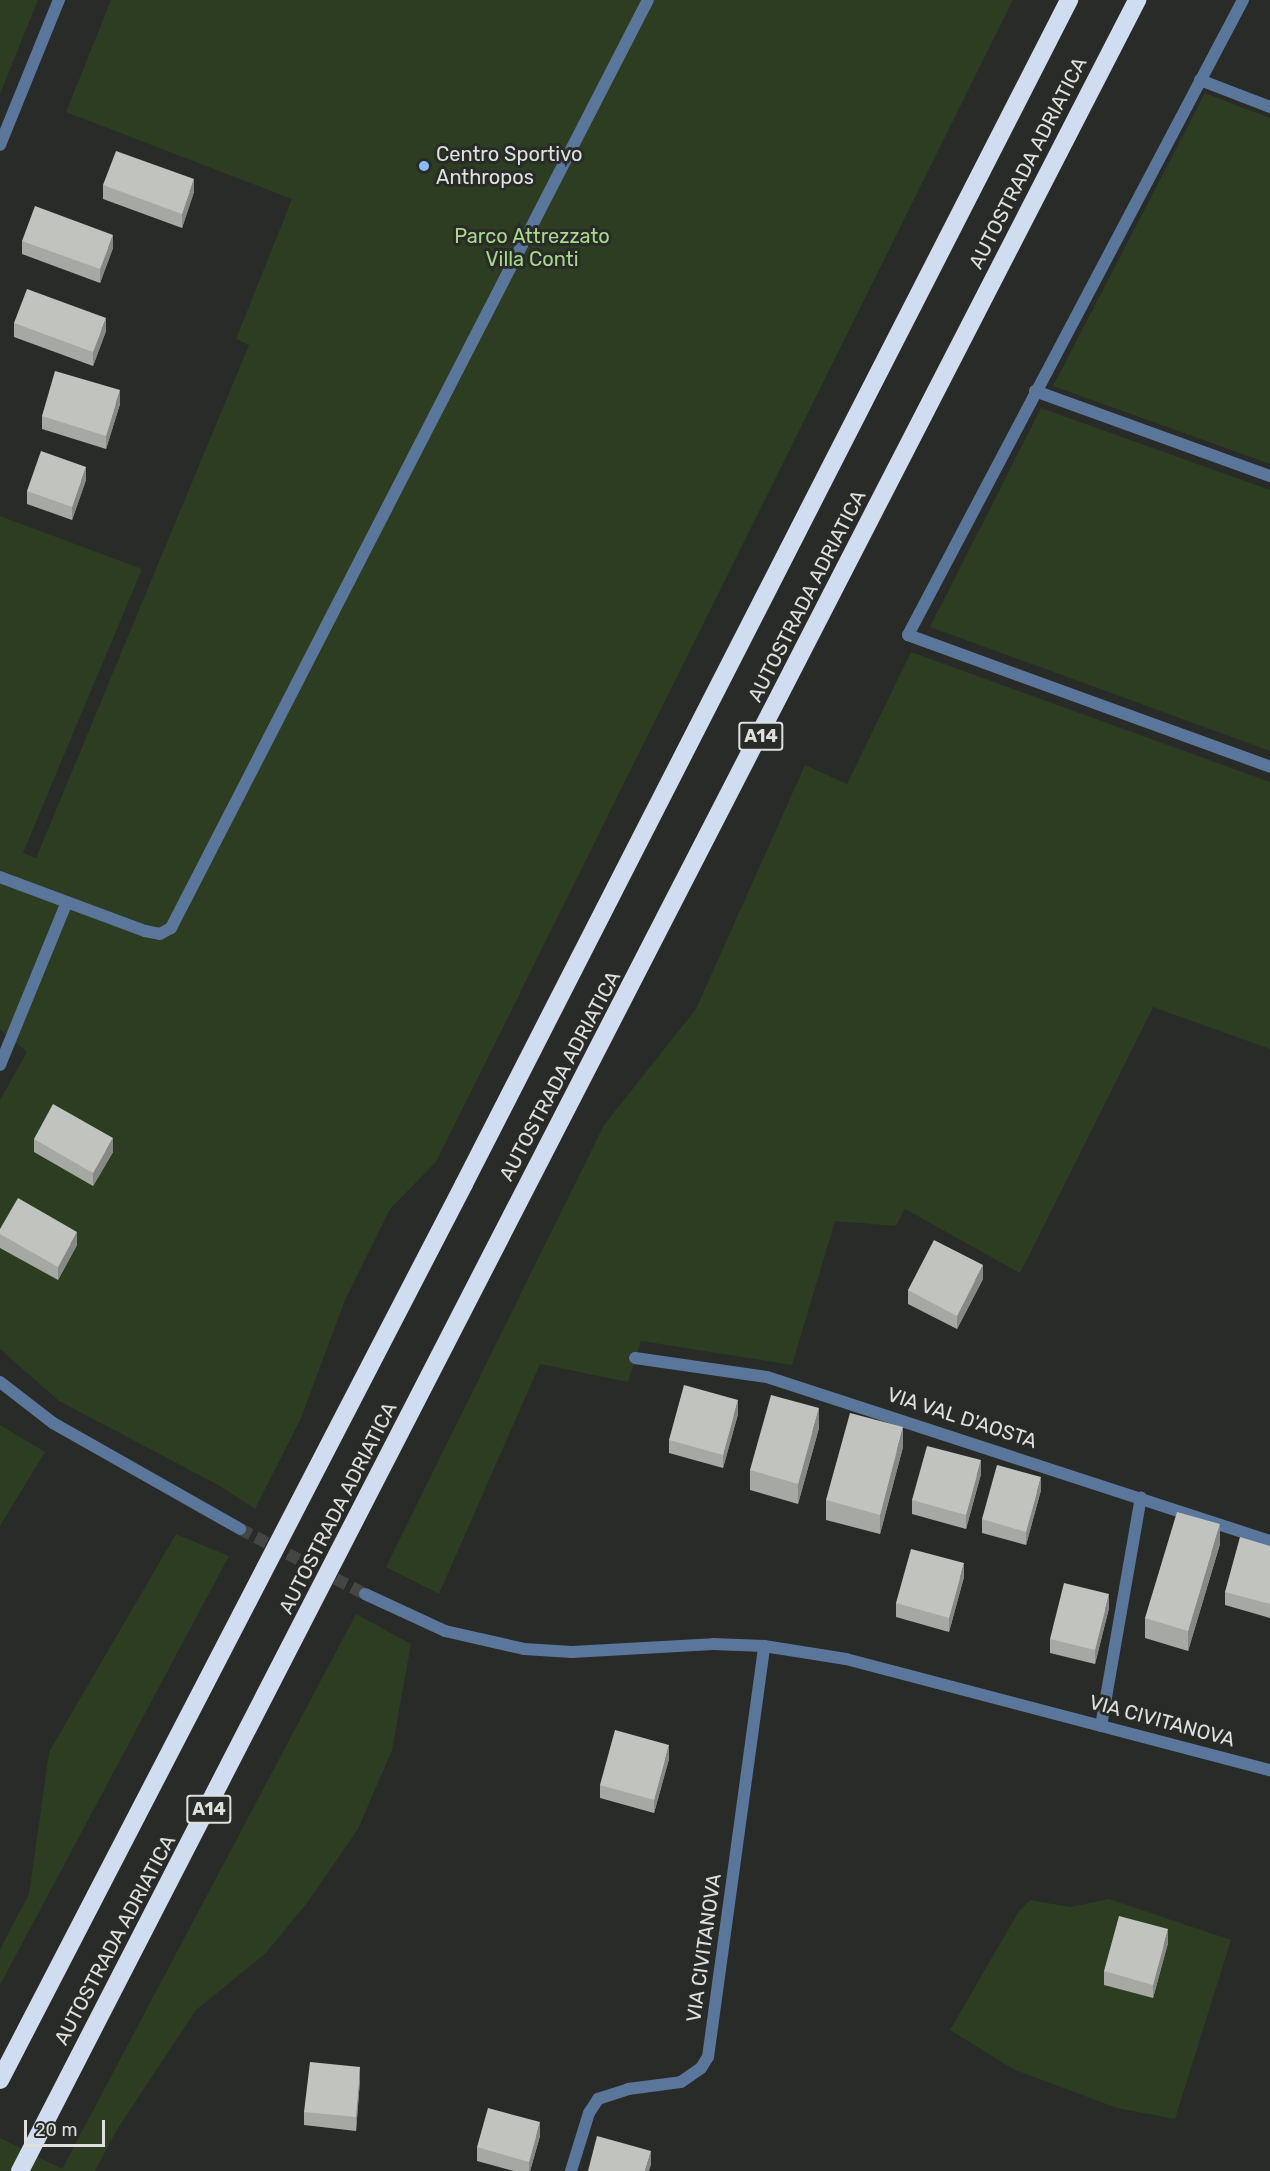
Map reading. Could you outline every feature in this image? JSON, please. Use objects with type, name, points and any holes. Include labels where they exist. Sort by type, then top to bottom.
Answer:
[{"type":"highway","name":"AUTOSTRADA ADRIATICA","points":[[0,2080],[464,1184],[1069,0]]},
{"type":"highway","name":"AUTOSTRADA ADRIATICA","points":[[20,2171],[1137,0]]},
{"type":"street","points":[[0,145],[59,0]]},
{"type":"street","points":[[0,878],[160,934],[171,928],[648,0]]},
{"type":"street","points":[[1243,0],[908,635],[1270,767]]},
{"type":"street","points":[[1200,80],[1270,107]]},
{"type":"street","points":[[1035,391],[1270,476]]},
{"type":"street","points":[[0,1065],[67,902]]},
{"type":"street","name":"VIA VAL D'AOSTA","points":[[635,1358],[767,1377],[1141,1497],[1270,1541]]},
{"type":"street","points":[[0,1382],[53,1423],[240,1529]]},
{"type":"street","points":[[1101,1725],[1141,1497]]},
{"type":"street","name":"VIA CIVITANOVA","points":[[365,1594],[444,1631],[525,1649],[572,1652],[712,1644],[764,1646],[846,1659],[1270,1770]]},
{"type":"street","name":"VIA CIVITANOVA","points":[[571,2171],[589,2113],[597,2099],[628,2089],[681,2082],[701,2068],[708,2057],[764,1646]]},
{"type":"green space","points":[[0,0],[38,0],[0,94]]},
{"type":"green space","name":"Parco Attrezzato Villa Conti","points":[[111,0],[1013,0],[436,1162],[390,1209],[345,1300],[301,1418],[255,1509],[220,1486],[59,1401],[0,1349],[0,1248],[58,1280],[0,1242],[0,1100],[27,1052],[0,1029],[0,516],[142,569],[23,853],[36,858],[249,345],[236,339],[292,199],[66,112]]},
{"type":"green space","points":[[1205,93],[1270,118],[1270,464],[1053,386]]},
{"type":"green space","points":[[1041,408],[1270,490],[1270,751],[930,627]]},
{"type":"green space","points":[[911,652],[1270,782],[1270,1049],[1153,1007],[1020,1273],[905,1209],[896,1226],[835,1221],[792,1365],[641,1341],[628,1382],[540,1364],[439,1594],[386,1567],[604,1125],[696,1009],[805,765],[847,784]]},
{"type":"green space","points":[[0,1425],[45,1452],[0,1526]]},
{"type":"green space","points":[[176,1534],[229,1556],[0,1985],[0,1949],[29,1894],[49,1752]]},
{"type":"green space","points":[[356,1614],[411,1644],[392,1750],[358,1829],[307,1903],[266,1953],[196,2010],[118,2128],[95,2171],[0,2171],[0,2138],[62,2169]]},
{"type":"green space","points":[[1109,1899],[1231,1940],[1175,2119],[1117,2108],[1013,2069],[950,2030],[1019,1911],[1030,1900],[1070,1907]]},
{"type":"building","points":[[116,151],[194,179],[182,214],[103,185]]},
{"type":"building","points":[[35,206],[113,235],[100,269],[22,241]]},
{"type":"building","points":[[27,289],[106,318],[93,352],[14,323]]},
{"type":"building","points":[[55,371],[120,390],[106,436],[42,416]]},
{"type":"building","points":[[41,451],[86,467],[72,507],[27,491]]},
{"type":"building","points":[[53,1104],[113,1138],[93,1173],[34,1139]]},
{"type":"building","points":[[18,1198],[77,1232],[58,1267],[0,1234],[0,1229]]},
{"type":"building","points":[[934,1240],[983,1265],[957,1316],[908,1290]]},
{"type":"building","points":[[684,1385],[738,1400],[723,1455],[669,1440]]},
{"type":"building","points":[[771,1395],[819,1408],[798,1484],[750,1470]]},
{"type":"building","points":[[850,1413],[903,1427],[880,1515],[826,1500]]},
{"type":"building","points":[[927,1446],[981,1460],[966,1515],[912,1500]]},
{"type":"building","points":[[997,1465],[1041,1477],[1026,1532],[982,1519]]},
{"type":"building","points":[[1177,1512],[1220,1524],[1188,1631],[1145,1618]]},
{"type":"building","points":[[1240,1537],[1270,1546],[1270,1604],[1225,1592]]},
{"type":"building","points":[[911,1549],[964,1563],[949,1618],[896,1603]]},
{"type":"building","points":[[1064,1583],[1109,1594],[1095,1650],[1050,1639]]},
{"type":"building","points":[[615,1730],[669,1745],[654,1800],[600,1785]]},
{"type":"building","points":[[1119,1916],[1168,1929],[1153,1985],[1104,1971]]},
{"type":"building","points":[[310,2062],[360,2067],[356,2117],[304,2112]]},
{"type":"building","points":[[488,2108],[540,2122],[529,2162],[477,2147]]},
{"type":"building","points":[[597,2136],[651,2151],[645,2171],[588,2171]]},
{"type":"tunnel","points":[[240,1529],[365,1594]]},
{"type":"place","name":"Centro Sportivo Anthropos","points":[[424,166]]}]
